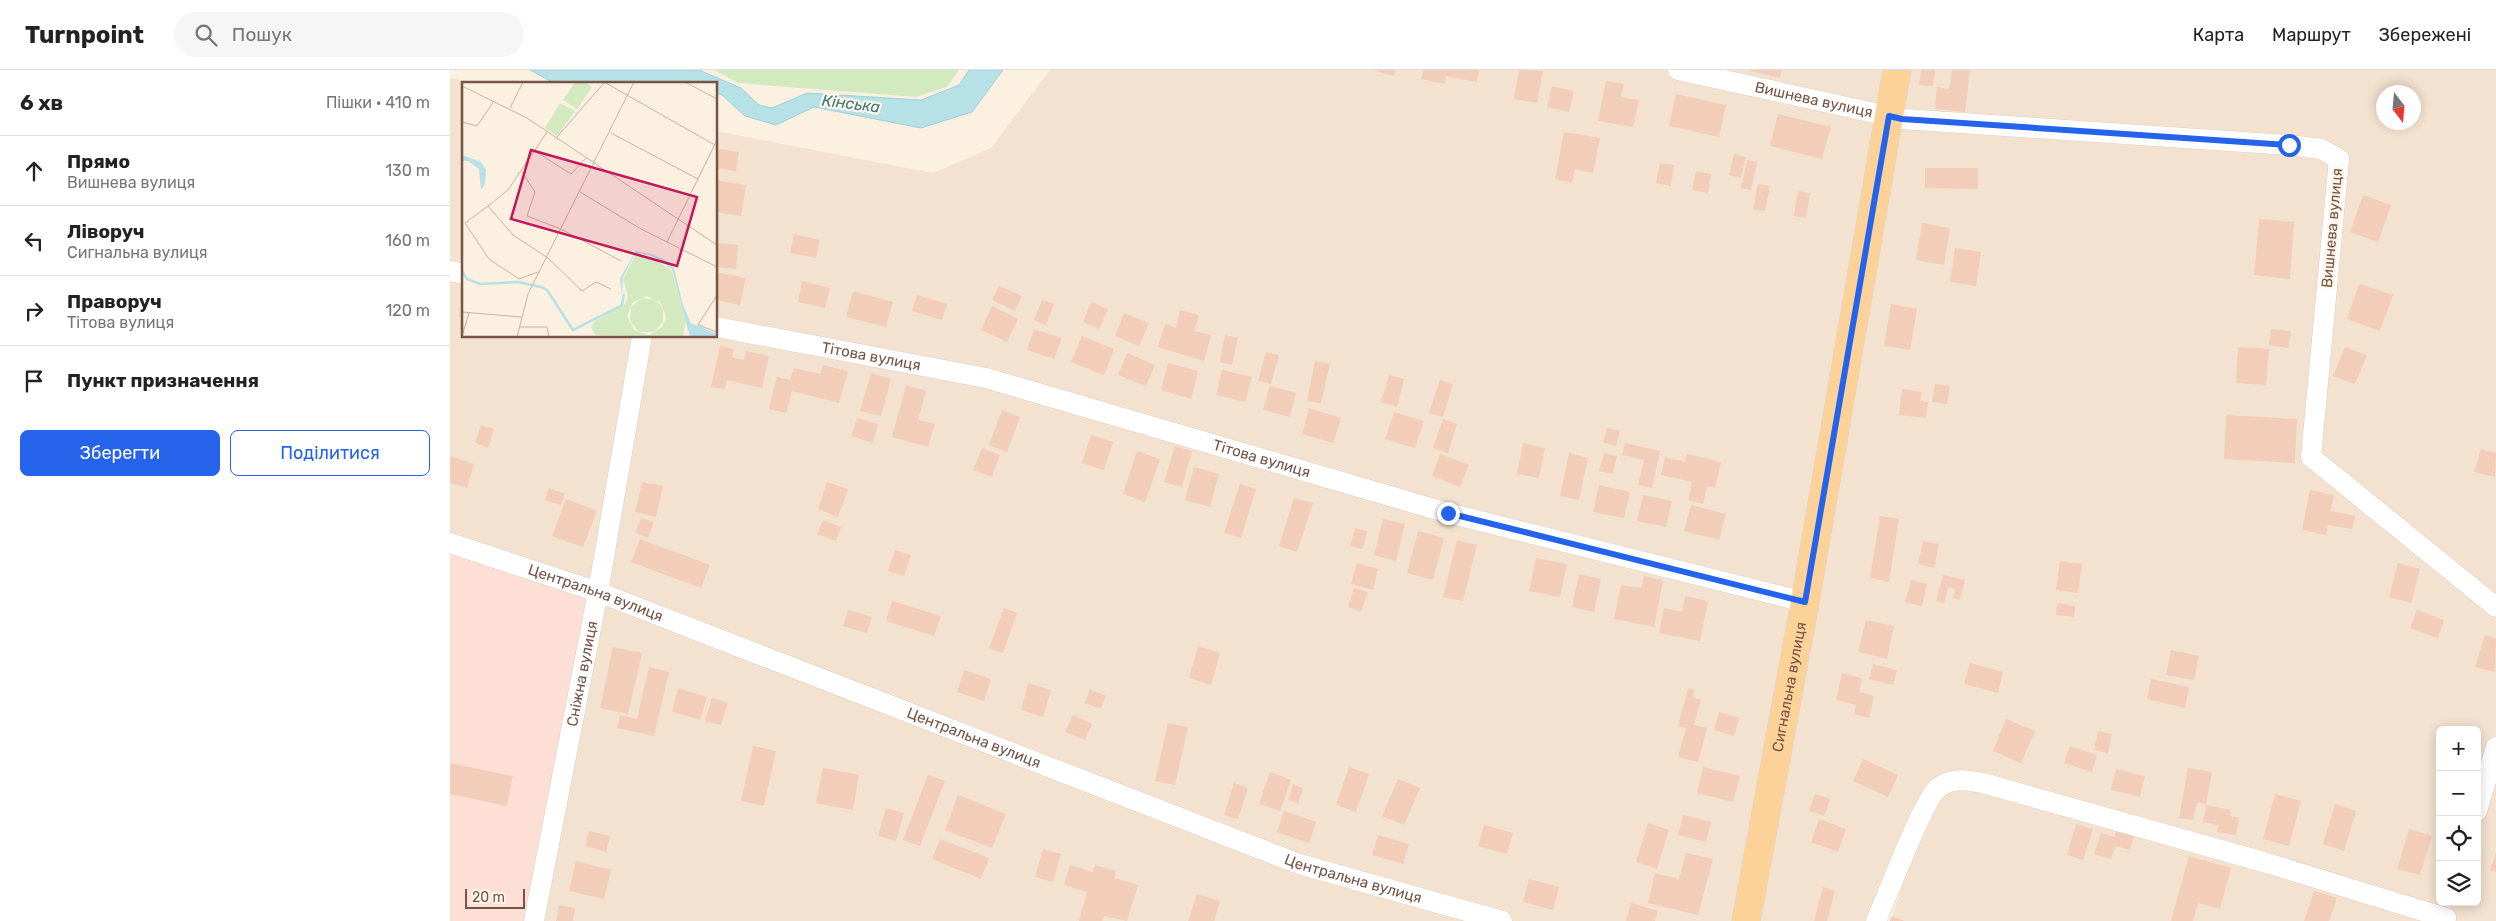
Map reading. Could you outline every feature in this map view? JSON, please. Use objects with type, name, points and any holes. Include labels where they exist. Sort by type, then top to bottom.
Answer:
[{"type":"main road","name":"Сигнальна вулиця","points":[[1746,921],[1805,602],[1897,70]]},
{"type":"street","name":"Вишнева вулиця","points":[[1678,70],[1902,119],[2289,145],[2321,148],[2339,159],[2311,457],[2496,607]]},
{"type":"street","name":"Тітова вулиця","points":[[718,327],[986,378],[1448,513],[1805,602]]},
{"type":"street","name":"Сніжна вулиця","points":[[534,921],[598,592],[642,338]]},
{"type":"street","name":"Центральна вулиця","points":[[450,543],[598,592],[1299,864],[1502,921]]},
{"type":"street","points":[[2481,798],[2496,747]]},
{"type":"street","points":[[1876,921],[1923,812],[1937,788],[1958,779],[1983,782],[2447,914]]},
{"type":"shaded area","points":[[1050,70],[1668,70],[1887,118],[1804,599],[1449,510],[988,375],[718,324],[718,131],[933,173],[991,148]]},
{"type":"shaded area","points":[[1685,70],[1895,70],[1887,114]]},
{"type":"shaded area","points":[[1898,70],[2496,70],[2496,605],[2313,456],[2341,158],[1902,117]]},
{"type":"shaded area","points":[[450,78],[469,82],[462,82],[462,271],[450,268]]},
{"type":"shaded area","points":[[1890,118],[2289,147],[2337,160],[2309,458],[2496,610],[2496,742],[2481,793],[2481,726],[2436,726],[2436,906],[2448,906],[2445,916],[1983,781],[1936,787],[1875,921],[1760,921],[1807,602]]},
{"type":"shaded area","points":[[450,273],[462,276],[462,338],[639,338],[596,589],[450,538]]},
{"type":"shaded area","points":[[718,336],[985,381],[1803,603],[1737,921],[1489,921],[1299,862],[600,591],[644,338],[718,338]]},
{"type":"shaded area","points":[[450,547],[595,594],[532,921],[450,921]]},
{"type":"shaded area","points":[[599,595],[1479,921],[536,921]]},
{"type":"shaded area","points":[[2496,752],[2496,921],[2447,921],[2451,906],[2481,906],[2481,803]]},
{"type":"shaded area","points":[[1959,780],[2444,921],[1891,921],[1924,813]]},
{"type":"green space","points":[[714,70],[959,70],[947,87],[916,97],[738,83]]},
{"type":"water","name":"Кінська","points":[[530,70],[699,70],[741,88],[759,105],[772,108],[807,93],[921,100],[959,85],[969,70],[1003,70],[972,112],[921,128],[814,107],[776,125],[745,116],[722,95],[718,94],[718,82],[552,82]]},
{"type":"building","points":[[1372,70],[1395,70],[1394,76]]},
{"type":"building","points":[[1423,70],[1479,70],[1477,82],[1446,76],[1445,84],[1421,79]]},
{"type":"building","points":[[1519,70],[1543,71],[1537,103],[1514,99]]},
{"type":"building","points":[[1747,70],[1782,70],[1780,78]]},
{"type":"building","points":[[1921,70],[1935,70],[1933,86],[1919,85]]},
{"type":"building","points":[[1952,70],[1970,70],[1965,112],[1935,109],[1937,87],[1949,89]]},
{"type":"building","points":[[1606,81],[1624,84],[1621,97],[1639,100],[1633,127],[1598,121]]},
{"type":"building","points":[[1552,86],[1574,91],[1569,112],[1547,107]]},
{"type":"building","points":[[1676,94],[1726,105],[1719,137],[1669,126]]},
{"type":"building","points":[[1778,114],[1831,127],[1822,159],[1770,146]]},
{"type":"building","points":[[1564,132],[1600,138],[1593,173],[1575,169],[1572,183],[1555,179]]},
{"type":"building","points":[[719,149],[739,152],[736,171],[718,168]]},
{"type":"building","points":[[1734,154],[1746,157],[1741,178],[1729,175]]},
{"type":"building","points":[[1747,160],[1757,162],[1751,190],[1741,188]]},
{"type":"building","points":[[1660,163],[1674,165],[1671,186],[1656,183]]},
{"type":"building","points":[[1925,168],[1978,168],[1978,189],[1925,188]]},
{"type":"building","points":[[1696,171],[1711,174],[1708,193],[1692,190]]},
{"type":"building","points":[[718,180],[746,185],[741,216],[718,212]]},
{"type":"building","points":[[1758,184],[1770,186],[1765,211],[1753,209]]},
{"type":"building","points":[[1798,191],[1810,193],[1806,218],[1794,216]]},
{"type":"building","points":[[2363,195],[2391,205],[2378,242],[2350,232]]},
{"type":"building","points":[[2259,219],[2294,222],[2290,279],[2254,275]]},
{"type":"building","points":[[1922,223],[1950,228],[1944,265],[1916,260]]},
{"type":"building","points":[[794,234],[820,240],[816,258],[790,253]]},
{"type":"building","points":[[718,243],[738,245],[736,269],[718,267]]},
{"type":"building","points":[[1955,248],[1981,252],[1976,286],[1950,282]]},
{"type":"building","points":[[718,272],[746,278],[740,305],[718,300]]},
{"type":"building","points":[[802,281],[830,288],[825,308],[798,302]]},
{"type":"building","points":[[2359,284],[2393,295],[2380,331],[2347,319]]},
{"type":"building","points":[[999,286],[1022,296],[1015,311],[992,300]]},
{"type":"building","points":[[853,291],[893,302],[886,327],[846,317]]},
{"type":"building","points":[[917,295],[947,304],[942,320],[912,311]]},
{"type":"building","points":[[1042,300],[1054,304],[1046,325],[1034,320]]},
{"type":"building","points":[[1091,302],[1108,309],[1099,329],[1083,322]]},
{"type":"building","points":[[1891,304],[1917,309],[1910,350],[1884,346]]},
{"type":"building","points":[[992,306],[1018,319],[1007,342],[981,330]]},
{"type":"building","points":[[1180,310],[1199,315],[1194,331],[1211,335],[1204,361],[1158,347],[1165,324],[1176,328]]},
{"type":"building","points":[[1124,313],[1149,323],[1139,346],[1115,336]]},
{"type":"building","points":[[1034,329],[1062,338],[1054,359],[1027,350]]},
{"type":"building","points":[[2271,329],[2291,331],[2288,348],[2269,345]]},
{"type":"building","points":[[1225,335],[1238,338],[1232,365],[1220,362]]},
{"type":"building","points":[[1082,336],[1114,349],[1104,375],[1071,362]]},
{"type":"building","points":[[720,346],[734,349],[732,357],[744,360],[746,351],[769,356],[762,388],[727,380],[725,389],[711,387]]},
{"type":"building","points":[[2238,347],[2269,349],[2266,385],[2236,383]]},
{"type":"building","points":[[2345,347],[2367,355],[2355,384],[2333,376]]},
{"type":"building","points":[[1266,352],[1279,355],[1271,384],[1258,381]]},
{"type":"building","points":[[1127,353],[1155,365],[1146,386],[1118,375]]},
{"type":"building","points":[[1315,361],[1330,364],[1321,403],[1307,401]]},
{"type":"building","points":[[1168,363],[1198,371],[1191,399],[1161,390]]},
{"type":"building","points":[[823,365],[848,371],[839,403],[792,391],[786,413],[769,409],[777,377],[790,380],[794,368],[820,374]]},
{"type":"building","points":[[1222,370],[1252,377],[1245,402],[1216,395]]},
{"type":"building","points":[[871,373],[891,379],[881,416],[860,411]]},
{"type":"building","points":[[1389,375],[1404,379],[1397,407],[1381,402]]},
{"type":"building","points":[[1440,380],[1453,384],[1443,417],[1429,413]]},
{"type":"building","points":[[1935,384],[1950,386],[1947,404],[1932,402]]},
{"type":"building","points":[[906,385],[926,391],[918,420],[935,424],[928,447],[892,437]]},
{"type":"building","points":[[1270,386],[1296,393],[1290,417],[1263,410]]},
{"type":"building","points":[[1902,389],[1922,392],[1920,401],[1928,402],[1926,418],[1899,415]]},
{"type":"building","points":[[1309,408],[1341,418],[1333,443],[1302,434]]},
{"type":"building","points":[[1002,410],[1020,417],[1007,452],[989,445]]},
{"type":"building","points":[[1394,412],[1424,421],[1415,448],[1385,439]]},
{"type":"building","points":[[2226,415],[2297,419],[2295,463],[2224,459]]},
{"type":"building","points":[[857,418],[878,424],[873,443],[851,436]]},
{"type":"building","points":[[1443,419],[1457,424],[1448,453],[1433,448]]},
{"type":"building","points":[[481,425],[494,429],[488,448],[475,443]]},
{"type":"building","points":[[1607,428],[1620,431],[1616,446],[1603,442]]},
{"type":"building","points":[[1091,435],[1113,442],[1104,470],[1082,463]]},
{"type":"building","points":[[1523,443],[1545,448],[1539,478],[1517,474]]},
{"type":"building","points":[[1625,443],[1660,451],[1652,488],[1638,485],[1644,460],[1622,455]]},
{"type":"building","points":[[1175,446],[1192,451],[1182,487],[1164,482]]},
{"type":"building","points":[[982,448],[1000,455],[992,477],[973,470]]},
{"type":"building","points":[[2481,449],[2496,453],[2495,477],[2474,472]]},
{"type":"building","points":[[1137,451],[1160,459],[1145,502],[1123,494]]},
{"type":"building","points":[[1569,453],[1588,458],[1579,500],[1560,496]]},
{"type":"building","points":[[1604,453],[1617,456],[1613,474],[1599,471]]},
{"type":"building","points":[[1440,454],[1469,465],[1460,487],[1432,476]]},
{"type":"building","points":[[1687,454],[1721,462],[1715,488],[1707,486],[1703,504],[1688,500],[1692,482],[1661,475],[1665,457],[1685,462]]},
{"type":"building","points":[[450,456],[474,464],[467,488],[450,483]]},
{"type":"building","points":[[1194,467],[1219,474],[1210,507],[1185,500]]},
{"type":"building","points":[[642,482],[663,486],[656,517],[635,512]]},
{"type":"building","points":[[827,482],[848,489],[838,517],[818,509]]},
{"type":"building","points":[[1240,484],[1256,489],[1241,538],[1224,533]]},
{"type":"building","points":[[1599,485],[1630,492],[1624,518],[1593,512]]},
{"type":"building","points":[[549,488],[565,494],[561,505],[545,500]]},
{"type":"building","points":[[2310,490],[2334,495],[2331,511],[2355,516],[2352,529],[2328,525],[2326,535],[2302,530]]},
{"type":"building","points":[[1643,495],[1672,501],[1666,527],[1637,521]]},
{"type":"building","points":[[1294,498],[1313,503],[1297,552],[1279,546]]},
{"type":"building","points":[[566,499],[597,511],[583,547],[552,536]]},
{"type":"building","points":[[1691,505],[1726,514],[1719,540],[1684,531]]},
{"type":"building","points":[[1880,516],[1899,519],[1889,582],[1870,578]]},
{"type":"building","points":[[641,518],[654,522],[648,538],[635,533]]},
{"type":"building","points":[[1383,519],[1405,524],[1396,561],[1374,555]]},
{"type":"building","points":[[823,520],[841,527],[836,541],[817,534]]},
{"type":"building","points":[[1355,528],[1367,531],[1363,549],[1350,546]]},
{"type":"building","points":[[1418,531],[1444,538],[1433,580],[1407,573]]},
{"type":"building","points":[[640,539],[710,565],[701,588],[631,562]]},
{"type":"building","points":[[1457,540],[1477,545],[1463,601],[1443,597]]},
{"type":"building","points":[[1923,541],[1939,544],[1934,568],[1918,564]]},
{"type":"building","points":[[895,550],[911,555],[904,576],[888,571]]},
{"type":"building","points":[[1536,558],[1567,564],[1560,597],[1529,591]]},
{"type":"building","points":[[2060,561],[2082,564],[2078,593],[2056,590]]},
{"type":"building","points":[[1357,563],[1378,569],[1373,590],[1351,584]]},
{"type":"building","points":[[2398,563],[2420,569],[2411,603],[2389,597]]},
{"type":"building","points":[[1579,574],[1601,579],[1594,612],[1572,607]]},
{"type":"building","points":[[1943,575],[1965,580],[1960,600],[1953,598],[1955,589],[1948,587],[1944,603],[1936,601]]},
{"type":"building","points":[[1644,576],[1663,580],[1654,627],[1614,619],[1621,585],[1641,588]]},
{"type":"building","points":[[1911,580],[1927,584],[1922,606],[1905,602]]},
{"type":"building","points":[[1354,588],[1368,592],[1361,612],[1348,607]]},
{"type":"building","points":[[1685,596],[1708,601],[1700,641],[1659,633],[1664,608],[1682,612]]},
{"type":"building","points":[[892,601],[941,616],[934,636],[886,621]]},
{"type":"building","points":[[2057,603],[2075,606],[2074,617],[2056,615]]},
{"type":"building","points":[[1004,608],[1017,613],[1003,653],[989,648]]},
{"type":"building","points":[[848,610],[872,617],[867,633],[843,626]]},
{"type":"building","points":[[2417,610],[2444,620],[2438,638],[2410,628]]},
{"type":"building","points":[[1866,620],[1894,626],[1887,659],[1858,652]]},
{"type":"building","points":[[2485,635],[2496,638],[2495,672],[2475,667]]},
{"type":"building","points":[[1198,646],[1220,653],[1211,685],[1189,678]]},
{"type":"building","points":[[613,647],[642,653],[628,714],[600,708]]},
{"type":"building","points":[[2171,650],[2199,656],[2194,680],[2166,675]]},
{"type":"building","points":[[1970,663],[2003,672],[1998,693],[1964,684]]},
{"type":"building","points":[[1873,664],[1897,670],[1893,685],[1869,679]]},
{"type":"building","points":[[649,667],[669,672],[654,736],[617,728],[620,715],[637,719]]},
{"type":"building","points":[[964,670],[991,679],[984,701],[957,692]]},
{"type":"building","points":[[1842,673],[1862,678],[1859,692],[1874,696],[1869,718],[1854,714],[1856,705],[1836,700]]},
{"type":"building","points":[[2151,679],[2189,687],[2185,708],[2147,699]]},
{"type":"building","points":[[1028,683],[1051,690],[1043,717],[1021,710]]},
{"type":"building","points":[[678,688],[707,697],[700,720],[672,712]]},
{"type":"building","points":[[1688,688],[1695,690],[1693,697],[1701,700],[1694,725],[1707,728],[1698,762],[1678,757],[1686,728],[1678,726]]},
{"type":"building","points":[[1090,689],[1106,696],[1101,709],[1085,703]]},
{"type":"building","points":[[712,698],[728,703],[721,725],[705,721]]},
{"type":"building","points":[[1719,712],[1739,718],[1734,736],[1714,730]]},
{"type":"building","points":[[1073,715],[1092,724],[1085,740],[1065,732]]},
{"type":"building","points":[[2006,719],[2035,731],[2021,763],[1993,751]]},
{"type":"building","points":[[1168,723],[1188,727],[1175,785],[1155,781]]},
{"type":"building","points":[[2098,731],[2112,734],[2108,753],[2094,750]]},
{"type":"building","points":[[753,746],[776,751],[764,806],[741,801]]},
{"type":"building","points":[[2070,746],[2097,755],[2092,772],[2064,763]]},
{"type":"building","points":[[1863,759],[1898,775],[1888,797],[1853,781]]},
{"type":"building","points":[[450,763],[513,776],[507,806],[450,794]]},
{"type":"building","points":[[1349,767],[1369,774],[1356,812],[1336,805]]},
{"type":"building","points":[[1703,767],[1740,776],[1733,802],[1697,793]]},
{"type":"building","points":[[823,768],[859,775],[853,810],[816,803]]},
{"type":"building","points":[[2188,768],[2212,772],[2206,804],[2197,802],[2193,820],[2179,818]]},
{"type":"building","points":[[2116,769],[2145,776],[2140,797],[2111,790]]},
{"type":"building","points":[[1270,772],[1291,780],[1280,811],[1259,804]]},
{"type":"building","points":[[928,775],[945,781],[920,846],[903,840]]},
{"type":"building","points":[[1398,779],[1420,788],[1404,825],[1382,816]]},
{"type":"building","points":[[1234,783],[1248,788],[1238,819],[1224,815]]},
{"type":"building","points":[[1293,784],[1303,788],[1298,803],[1288,800]]},
{"type":"building","points":[[1815,794],[1830,799],[1824,816],[1809,811]]},
{"type":"building","points":[[2275,794],[2301,801],[2289,846],[2263,839]]},
{"type":"building","points":[[958,795],[1006,814],[992,848],[945,830]]},
{"type":"building","points":[[2335,804],[2356,811],[2344,851],[2323,844]]},
{"type":"building","points":[[2206,805],[2231,810],[2230,816],[2239,818],[2236,835],[2217,832],[2218,825],[2203,822]]},
{"type":"building","points":[[886,808],[904,813],[896,841],[878,836]]},
{"type":"building","points":[[1284,811],[1316,822],[1309,843],[1277,832]]},
{"type":"building","points":[[1683,815],[1711,822],[1706,842],[1678,835]]},
{"type":"building","points":[[1819,819],[1846,829],[1838,852],[1811,842]]},
{"type":"building","points":[[1648,823],[1669,830],[1657,869],[1636,862]]},
{"type":"building","points":[[2076,824],[2093,829],[2083,860],[2067,855]]},
{"type":"building","points":[[1484,825],[1513,833],[1507,854],[1478,846]]},
{"type":"building","points":[[2118,826],[2135,832],[2130,850],[2115,846],[2111,859],[2094,854],[2101,833],[2114,837]]},
{"type":"building","points":[[2409,829],[2432,836],[2420,875],[2397,869]]},
{"type":"building","points":[[589,831],[610,836],[606,852],[585,846]]},
{"type":"building","points":[[1378,835],[1409,844],[1403,864],[1372,855]]},
{"type":"building","points":[[940,839],[989,858],[981,879],[932,859]]},
{"type":"building","points":[[1043,849],[1061,854],[1053,882],[1035,877]]},
{"type":"building","points":[[2496,852],[2496,872],[2490,870]]},
{"type":"building","points":[[1686,853],[1713,859],[1698,915],[1648,903],[1655,873],[1679,879]]},
{"type":"building","points":[[2189,856],[2231,868],[2220,909],[2198,903],[2193,921],[2171,921]]},
{"type":"building","points":[[576,861],[611,870],[604,899],[569,891]]},
{"type":"building","points":[[1070,865],[1093,872],[1095,865],[1116,871],[1114,878],[1138,885],[1127,921],[1104,916],[1102,921],[1079,921],[1087,892],[1064,885]]},
{"type":"building","points":[[1529,879],[1559,887],[1553,910],[1523,902]]},
{"type":"building","points":[[1823,887],[1835,891],[1827,921],[1814,921]]},
{"type":"building","points":[[2314,891],[2337,898],[2329,921],[2304,921]]},
{"type":"building","points":[[1197,894],[1220,901],[1214,921],[1188,921]]},
{"type":"building","points":[[1631,903],[1658,911],[1655,921],[1626,921]]},
{"type":"building","points":[[559,905],[575,908],[573,921],[556,921]]},
{"type":"building","points":[[1891,916],[1905,921],[1890,921]]},
{"type":"route","points":[[1448,513],[1805,602],[1889,116],[1902,119],[2289,145]]}]
